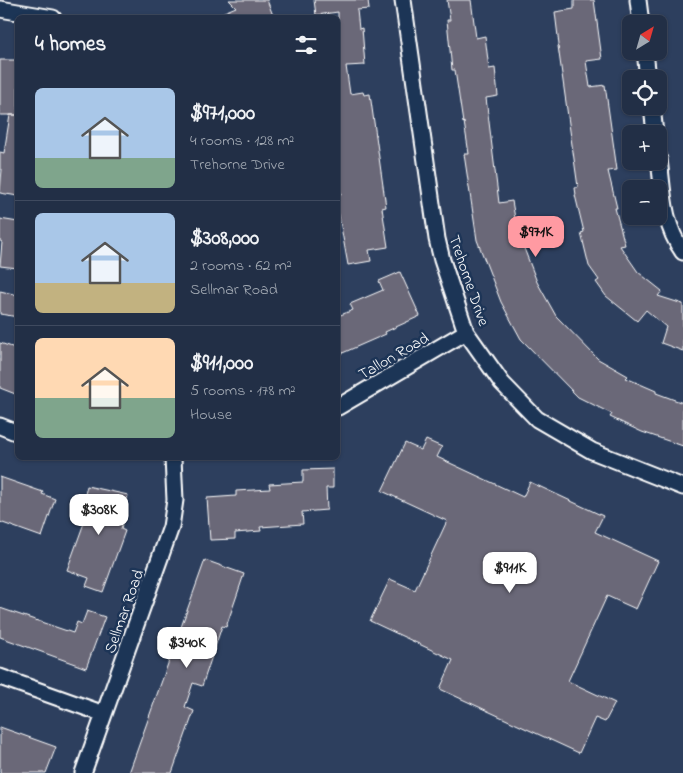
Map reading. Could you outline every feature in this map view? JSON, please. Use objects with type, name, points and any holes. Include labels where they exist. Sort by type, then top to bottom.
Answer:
[{"type":"street","name":"Trehorne Drive","points":[[403,0],[437,239],[466,332],[502,383],[537,419],[592,451],[683,487]]},
{"type":"street","points":[[638,0],[640,15]]},
{"type":"street","points":[[0,8],[37,15]]},
{"type":"street","points":[[660,170],[667,221],[673,238],[683,252]]},
{"type":"street","name":"Tallon Road","points":[[340,406],[466,332]]},
{"type":"street","points":[[0,426],[15,432]]},
{"type":"street","name":"Sellmar Road","points":[[83,773],[171,528],[175,500],[173,460]]},
{"type":"street","points":[[0,677],[104,714]]},
{"type":"building","points":[[229,0],[267,0],[273,15],[217,15],[236,7]]},
{"type":"building","points":[[314,0],[368,0],[369,9],[357,10],[359,29],[362,28],[365,65],[346,66],[350,94],[363,92],[364,95],[370,94],[386,207],[382,208],[388,247],[369,250],[371,261],[348,265],[340,221],[340,15],[338,15],[338,12],[316,15]]},
{"type":"building","points":[[447,0],[471,0],[476,38],[485,36],[489,69],[495,68],[498,96],[486,98],[499,203],[512,201],[517,230],[537,282],[556,316],[598,359],[628,376],[626,378],[656,391],[656,393],[683,403],[683,446],[642,432],[610,417],[612,414],[578,397],[521,339],[501,302],[477,240],[464,154],[469,154],[455,70],[452,70],[447,20],[450,20]]},
{"type":"building","points":[[574,0],[594,0],[602,59],[586,61],[590,87],[605,85],[617,170],[608,171],[625,245],[620,246],[638,272],[662,291],[658,296],[683,304],[683,351],[661,343],[666,327],[646,310],[637,321],[606,296],[596,282],[599,280],[589,266],[581,233],[584,232],[575,195],[575,188],[578,187],[555,12],[574,9]]},
{"type":"building","points":[[0,60],[15,60],[15,115],[0,115]]},
{"type":"building","points":[[10,115],[15,115],[15,196],[0,193],[2,169],[0,169],[0,152],[4,153]]},
{"type":"building","points":[[0,219],[15,222],[15,268],[0,266],[2,242],[0,241]]},
{"type":"building","points":[[400,272],[420,316],[385,332],[386,334],[340,354],[340,315],[353,310],[350,304],[383,290],[379,281]]},
{"type":"building","points":[[0,291],[15,294],[15,316],[0,314]]},
{"type":"building","points":[[0,343],[15,348],[15,394],[0,388]]},
{"type":"building","points":[[426,440],[442,447],[437,457],[523,497],[530,482],[603,516],[595,532],[658,561],[636,609],[607,596],[568,681],[615,703],[605,722],[595,718],[579,753],[440,689],[453,660],[370,621],[390,579],[415,590],[447,521],[382,491],[405,443],[421,450]]},
{"type":"building","points":[[333,469],[333,488],[326,488],[327,510],[302,512],[303,524],[260,527],[261,531],[235,533],[235,539],[210,540],[207,498],[236,496],[236,491],[270,489],[269,484],[303,482],[303,470]]},
{"type":"building","points":[[0,477],[43,492],[42,494],[55,499],[42,537],[0,522]]},
{"type":"building","points":[[87,486],[128,495],[121,529],[125,531],[103,592],[86,586],[89,578],[67,570],[88,512],[81,511]]},
{"type":"building","points":[[205,560],[244,574],[226,627],[222,626],[202,686],[193,683],[185,707],[194,711],[172,773],[129,773]]},
{"type":"building","points":[[0,608],[73,633],[77,622],[82,624],[87,611],[105,617],[86,668],[0,637]]},
{"type":"building","points":[[0,727],[56,747],[46,773],[0,773]]}]
